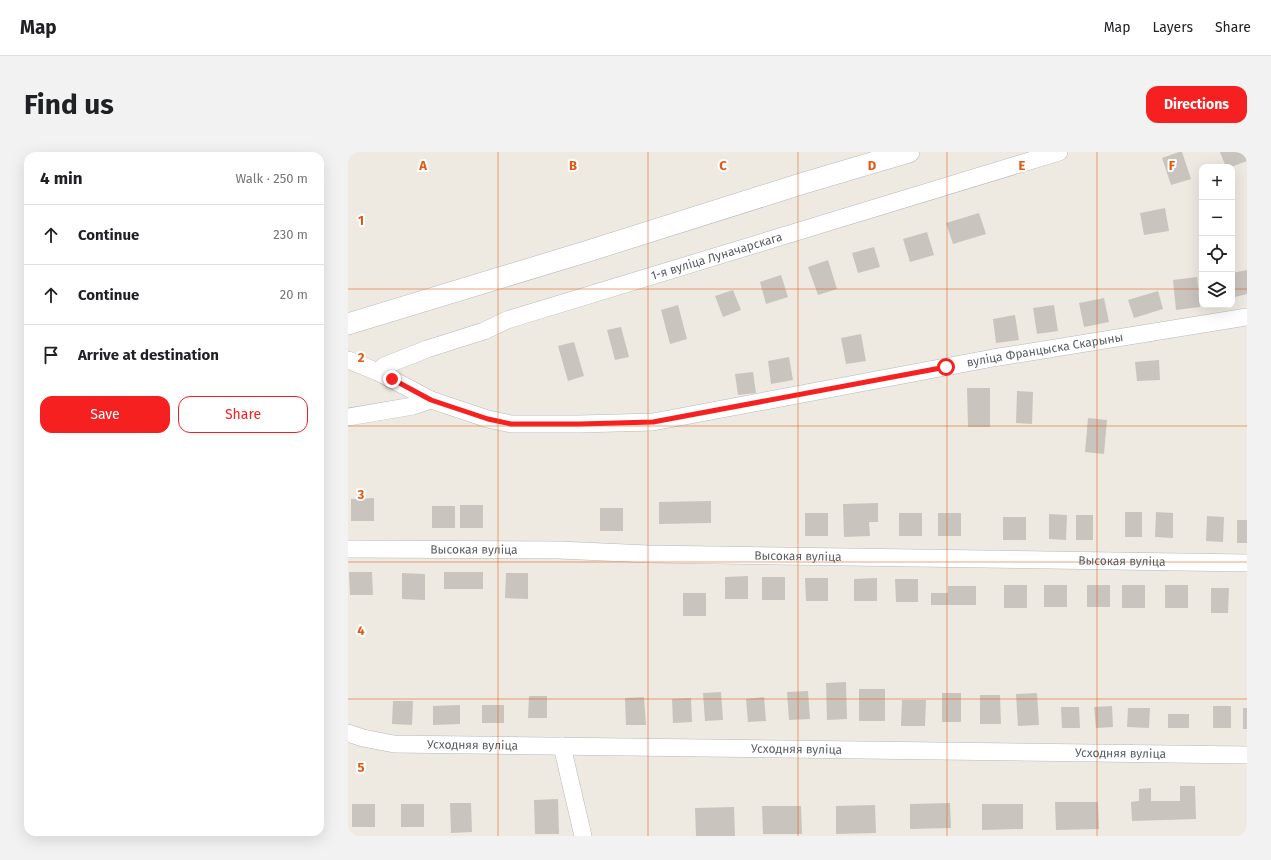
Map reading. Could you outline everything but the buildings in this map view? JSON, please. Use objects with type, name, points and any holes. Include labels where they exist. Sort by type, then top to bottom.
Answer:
[{"type":"street","points":[[348,324],[578,255],[804,183],[909,152]]},
{"type":"street","name":"1-я вуліца Луначарскага","points":[[378,372],[384,366],[427,349],[484,331],[507,320],[1059,152]]},
{"type":"street","name":"вуліца Францыска Скарыны","points":[[348,360],[378,372],[431,400],[488,419],[511,424],[653,422],[993,358],[1247,317]]},
{"type":"street","points":[[348,417],[414,406],[431,400]]},
{"type":"street","name":"Высокая вуліца","points":[[348,549],[559,550],[648,554],[1247,563]]},
{"type":"street","name":"Усходняя вуліца","points":[[348,733],[363,738],[394,744],[1247,755]]},
{"type":"street","points":[[562,746],[583,836]]},
{"type":"route","points":[[392,379],[431,400],[488,419],[511,424],[580,424],[653,422],[946,367]]}]
